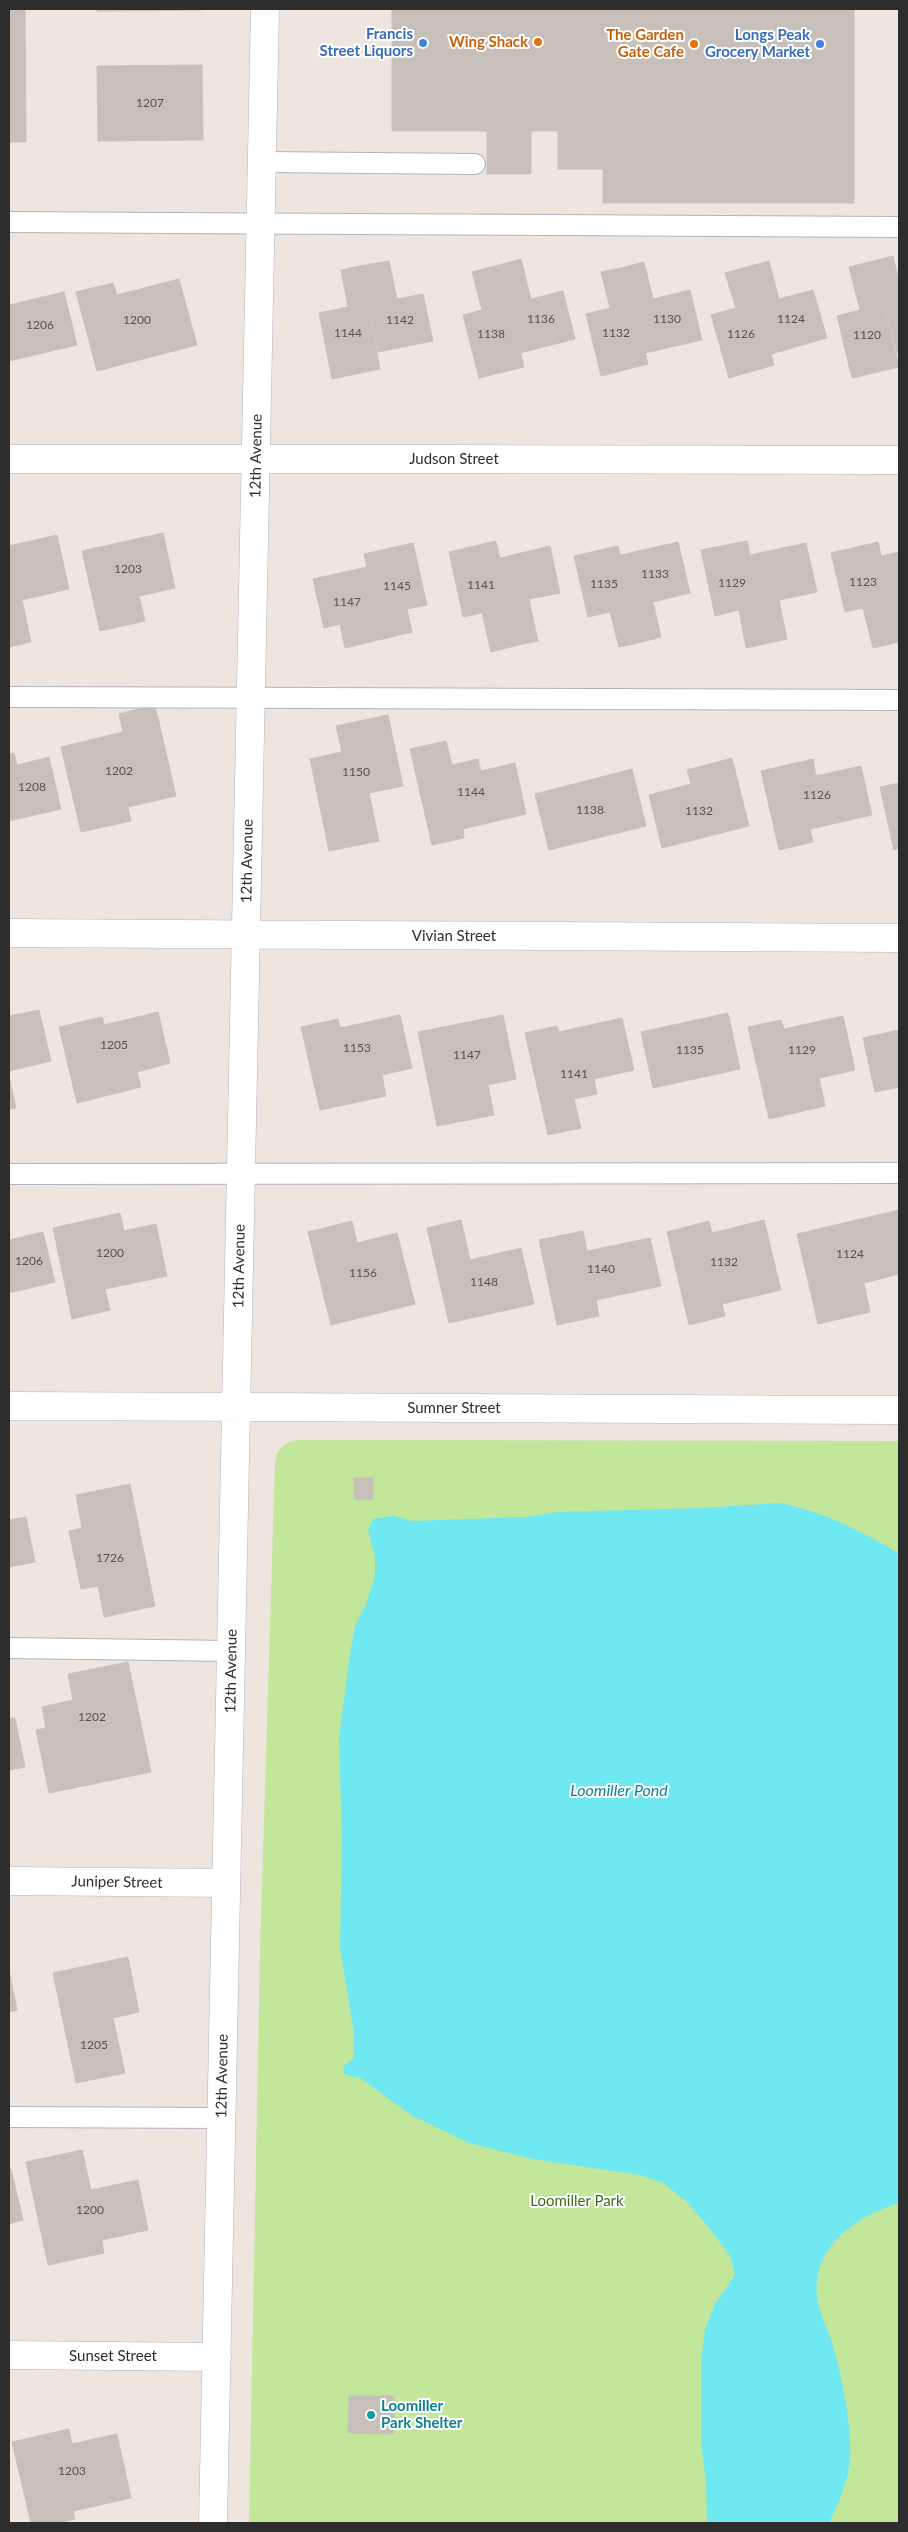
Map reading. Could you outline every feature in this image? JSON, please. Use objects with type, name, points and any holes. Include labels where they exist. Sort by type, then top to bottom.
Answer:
[{"type":"street","name":"12th Avenue","points":[[213,2523],[265,9]]},
{"type":"street","name":"Judson Street","points":[[9,459],[627,458],[899,460]]},
{"type":"street","name":"Vivian Street","points":[[9,933],[899,938]]},
{"type":"street","name":"Sumner Street","points":[[9,1406],[899,1410]]},
{"type":"street","name":"Juniper Street","points":[[9,1881],[226,1884]]},
{"type":"street","name":"Sunset Street","points":[[9,2355],[217,2357]]},
{"type":"lane","points":[[262,162],[476,164]]},
{"type":"lane","points":[[9,222],[899,227]]},
{"type":"lane","points":[[9,697],[899,700]]},
{"type":"lane","points":[[9,1174],[899,1173]]},
{"type":"lane","points":[[9,1648],[232,1651]]},
{"type":"lane","points":[[9,2117],[221,2118]]},
{"type":"green space","name":"Loomiller Park","points":[[297,1440],[899,1441],[899,2523],[249,2523],[260,1951],[275,1463],[281,1447]]},
{"type":"water","name":"Loomiller Pond","points":[[780,1503],[842,1523],[899,1554],[899,2203],[865,2217],[850,2228],[836,2240],[826,2254],[819,2270],[817,2287],[819,2307],[831,2339],[846,2400],[850,2445],[848,2475],[829,2523],[707,2523],[706,2482],[701,2443],[701,2362],[705,2329],[715,2304],[735,2275],[730,2256],[707,2225],[685,2200],[663,2183],[640,2175],[532,2159],[469,2143],[411,2115],[360,2078],[343,2073],[344,2066],[353,2059],[354,2034],[340,1948],[342,1840],[339,1738],[355,1626],[367,1602],[375,1575],[375,1556],[368,1530],[373,1519],[394,1516],[412,1521],[525,1517],[557,1512],[701,1508]]},
{"type":"building","points":[[9,9],[25,9],[26,142],[9,142]]},
{"type":"building","points":[[97,9],[202,9],[202,10],[97,11]]},
{"type":"building","points":[[392,9],[854,9],[854,203],[603,203],[603,169],[558,169],[558,131],[531,131],[531,174],[487,174],[487,131],[392,131]]},
{"type":"building","points":[[202,65],[203,140],[98,141],[97,66]]},
{"type":"building","points":[[893,256],[899,282],[899,353],[897,353],[873,261]]},
{"type":"building","points":[[521,259],[531,299],[563,291],[575,339],[520,353],[499,265]]},
{"type":"building","points":[[389,261],[397,299],[423,294],[433,341],[378,352],[360,266]]},
{"type":"building","points":[[769,261],[779,299],[813,290],[827,338],[771,354],[747,267]]},
{"type":"building","points":[[873,261],[899,367],[852,378],[837,316],[860,310],[849,267]]},
{"type":"building","points":[[644,262],[653,299],[690,290],[702,340],[645,353],[625,267]]},
{"type":"building","points":[[499,265],[524,367],[479,378],[463,315],[482,310],[472,272]]},
{"type":"building","points":[[360,266],[380,369],[332,379],[319,313],[348,307],[341,270]]},
{"type":"building","points":[[625,267],[648,364],[601,376],[586,314],[610,308],[601,272]]},
{"type":"building","points":[[747,267],[774,365],[729,378],[711,315],[736,308],[725,273]]},
{"type":"building","points":[[179,279],[197,345],[97,371],[76,292],[113,283],[117,295]]},
{"type":"building","points":[[64,292],[77,345],[9,361],[9,305]]},
{"type":"building","points":[[163,533],[175,588],[139,596],[145,621],[100,631],[82,551]]},
{"type":"building","points":[[57,535],[69,589],[22,600],[31,642],[9,647],[9,546]]},
{"type":"building","points":[[496,541],[519,645],[491,652],[482,613],[463,617],[449,552]]},
{"type":"building","points":[[747,541],[769,643],[746,648],[739,610],[715,616],[701,550]]},
{"type":"building","points":[[678,542],[690,593],[653,602],[661,637],[642,642],[621,555]]},
{"type":"building","points":[[878,542],[899,633],[899,642],[873,648],[863,608],[845,612],[831,553]]},
{"type":"building","points":[[413,543],[427,605],[407,609],[412,632],[383,639],[364,554]]},
{"type":"building","points":[[806,543],[817,592],[779,600],[787,639],[769,643],[750,555]]},
{"type":"building","points":[[550,546],[560,593],[529,599],[538,641],[519,645],[500,558]]},
{"type":"building","points":[[618,546],[642,642],[619,647],[610,612],[588,617],[574,556]]},
{"type":"building","points":[[899,552],[899,633],[882,556]]},
{"type":"building","points":[[367,567],[383,639],[345,648],[340,624],[324,628],[313,579]]},
{"type":"building","points":[[155,705],[176,796],[128,807],[131,821],[81,832],[61,747],[123,732],[119,714]]},
{"type":"building","points":[[388,715],[403,786],[369,793],[379,841],[329,851],[310,759],[342,752],[336,726]]},
{"type":"building","points":[[446,741],[452,765],[478,759],[481,771],[515,763],[526,814],[463,829],[464,838],[432,845],[410,749]]},
{"type":"building","points":[[14,753],[17,765],[49,757],[61,809],[9,821],[9,754]]},
{"type":"building","points":[[732,758],[749,826],[662,848],[649,795],[691,784],[687,770]]},
{"type":"building","points":[[813,759],[816,776],[861,766],[872,815],[810,829],[813,842],[779,850],[761,771]]},
{"type":"building","points":[[632,769],[646,826],[549,850],[535,794]]},
{"type":"building","points":[[899,783],[899,848],[894,850],[880,787]]},
{"type":"building","points":[[39,1010],[51,1061],[9,1071],[9,1016]]},
{"type":"building","points":[[158,1012],[170,1063],[137,1072],[141,1087],[77,1103],[59,1027],[102,1017],[104,1025]]},
{"type":"building","points":[[728,1013],[740,1069],[653,1088],[641,1032]]},
{"type":"building","points":[[400,1015],[412,1068],[382,1075],[386,1096],[320,1110],[301,1027],[338,1019],[340,1028]]},
{"type":"building","points":[[503,1015],[516,1079],[488,1085],[494,1115],[437,1126],[418,1032]]},
{"type":"building","points":[[843,1016],[855,1070],[819,1078],[825,1106],[769,1119],[748,1027],[781,1020],[784,1029]]},
{"type":"building","points":[[622,1018],[634,1070],[594,1079],[597,1094],[574,1099],[581,1128],[548,1135],[525,1033],[557,1026],[559,1032]]},
{"type":"building","points":[[899,1030],[899,1087],[875,1092],[863,1038]]},
{"type":"building","points":[[9,1076],[16,1108],[9,1109]]},
{"type":"building","points":[[899,1210],[899,1274],[864,1283],[870,1312],[818,1324],[797,1234]]},
{"type":"building","points":[[120,1213],[124,1231],[156,1224],[167,1276],[105,1289],[110,1310],[72,1319],[53,1228]]},
{"type":"building","points":[[461,1220],[470,1260],[521,1248],[534,1304],[449,1323],[427,1228]]},
{"type":"building","points":[[764,1220],[781,1290],[722,1304],[725,1316],[689,1325],[667,1232],[709,1221],[712,1233]]},
{"type":"building","points":[[352,1221],[357,1243],[397,1233],[415,1304],[331,1325],[308,1232]]},
{"type":"building","points":[[583,1231],[587,1251],[650,1238],[661,1286],[596,1300],[599,1316],[557,1325],[539,1240]]},
{"type":"building","points":[[43,1232],[55,1282],[9,1293],[9,1240]]},
{"type":"building","points":[[354,1478],[373,1478],[373,1500],[354,1499]]},
{"type":"building","points":[[130,1484],[155,1606],[104,1617],[98,1586],[81,1589],[69,1531],[82,1528],[76,1495]]},
{"type":"building","points":[[26,1517],[35,1562],[9,1567],[9,1520]]},
{"type":"building","points":[[128,1662],[151,1772],[49,1793],[36,1730],[46,1728],[42,1707],[73,1700],[68,1674]]},
{"type":"building","points":[[15,1718],[25,1767],[9,1770],[9,1719]]},
{"type":"building","points":[[128,1957],[139,2012],[113,2018],[125,2073],[76,2083],[53,1973]]},
{"type":"building","points":[[9,1970],[17,2010],[9,2012]]},
{"type":"building","points":[[82,2150],[91,2190],[138,2180],[148,2230],[102,2240],[104,2253],[48,2265],[26,2162]]},
{"type":"building","points":[[9,2169],[11,2169],[23,2220],[9,2224]]},
{"type":"building","name":"Loomiller Park Shelter","points":[[349,2396],[394,2396],[394,2434],[348,2433]]},
{"type":"building","points":[[69,2429],[72,2444],[117,2434],[131,2498],[73,2511],[75,2519],[58,2523],[31,2523],[12,2442]]},
{"type":"place","name":"Wing Shack","points":[[538,42]]},
{"type":"place","name":"Francis Street Liquors","points":[[423,43]]},
{"type":"place","name":"The Garden Gate Cafe","points":[[694,44]]},
{"type":"place","name":"Longs Peak Grocery Market","points":[[820,44]]},
{"type":"place","name":"Loomiller Park Shelter","points":[[371,2415]]}]
